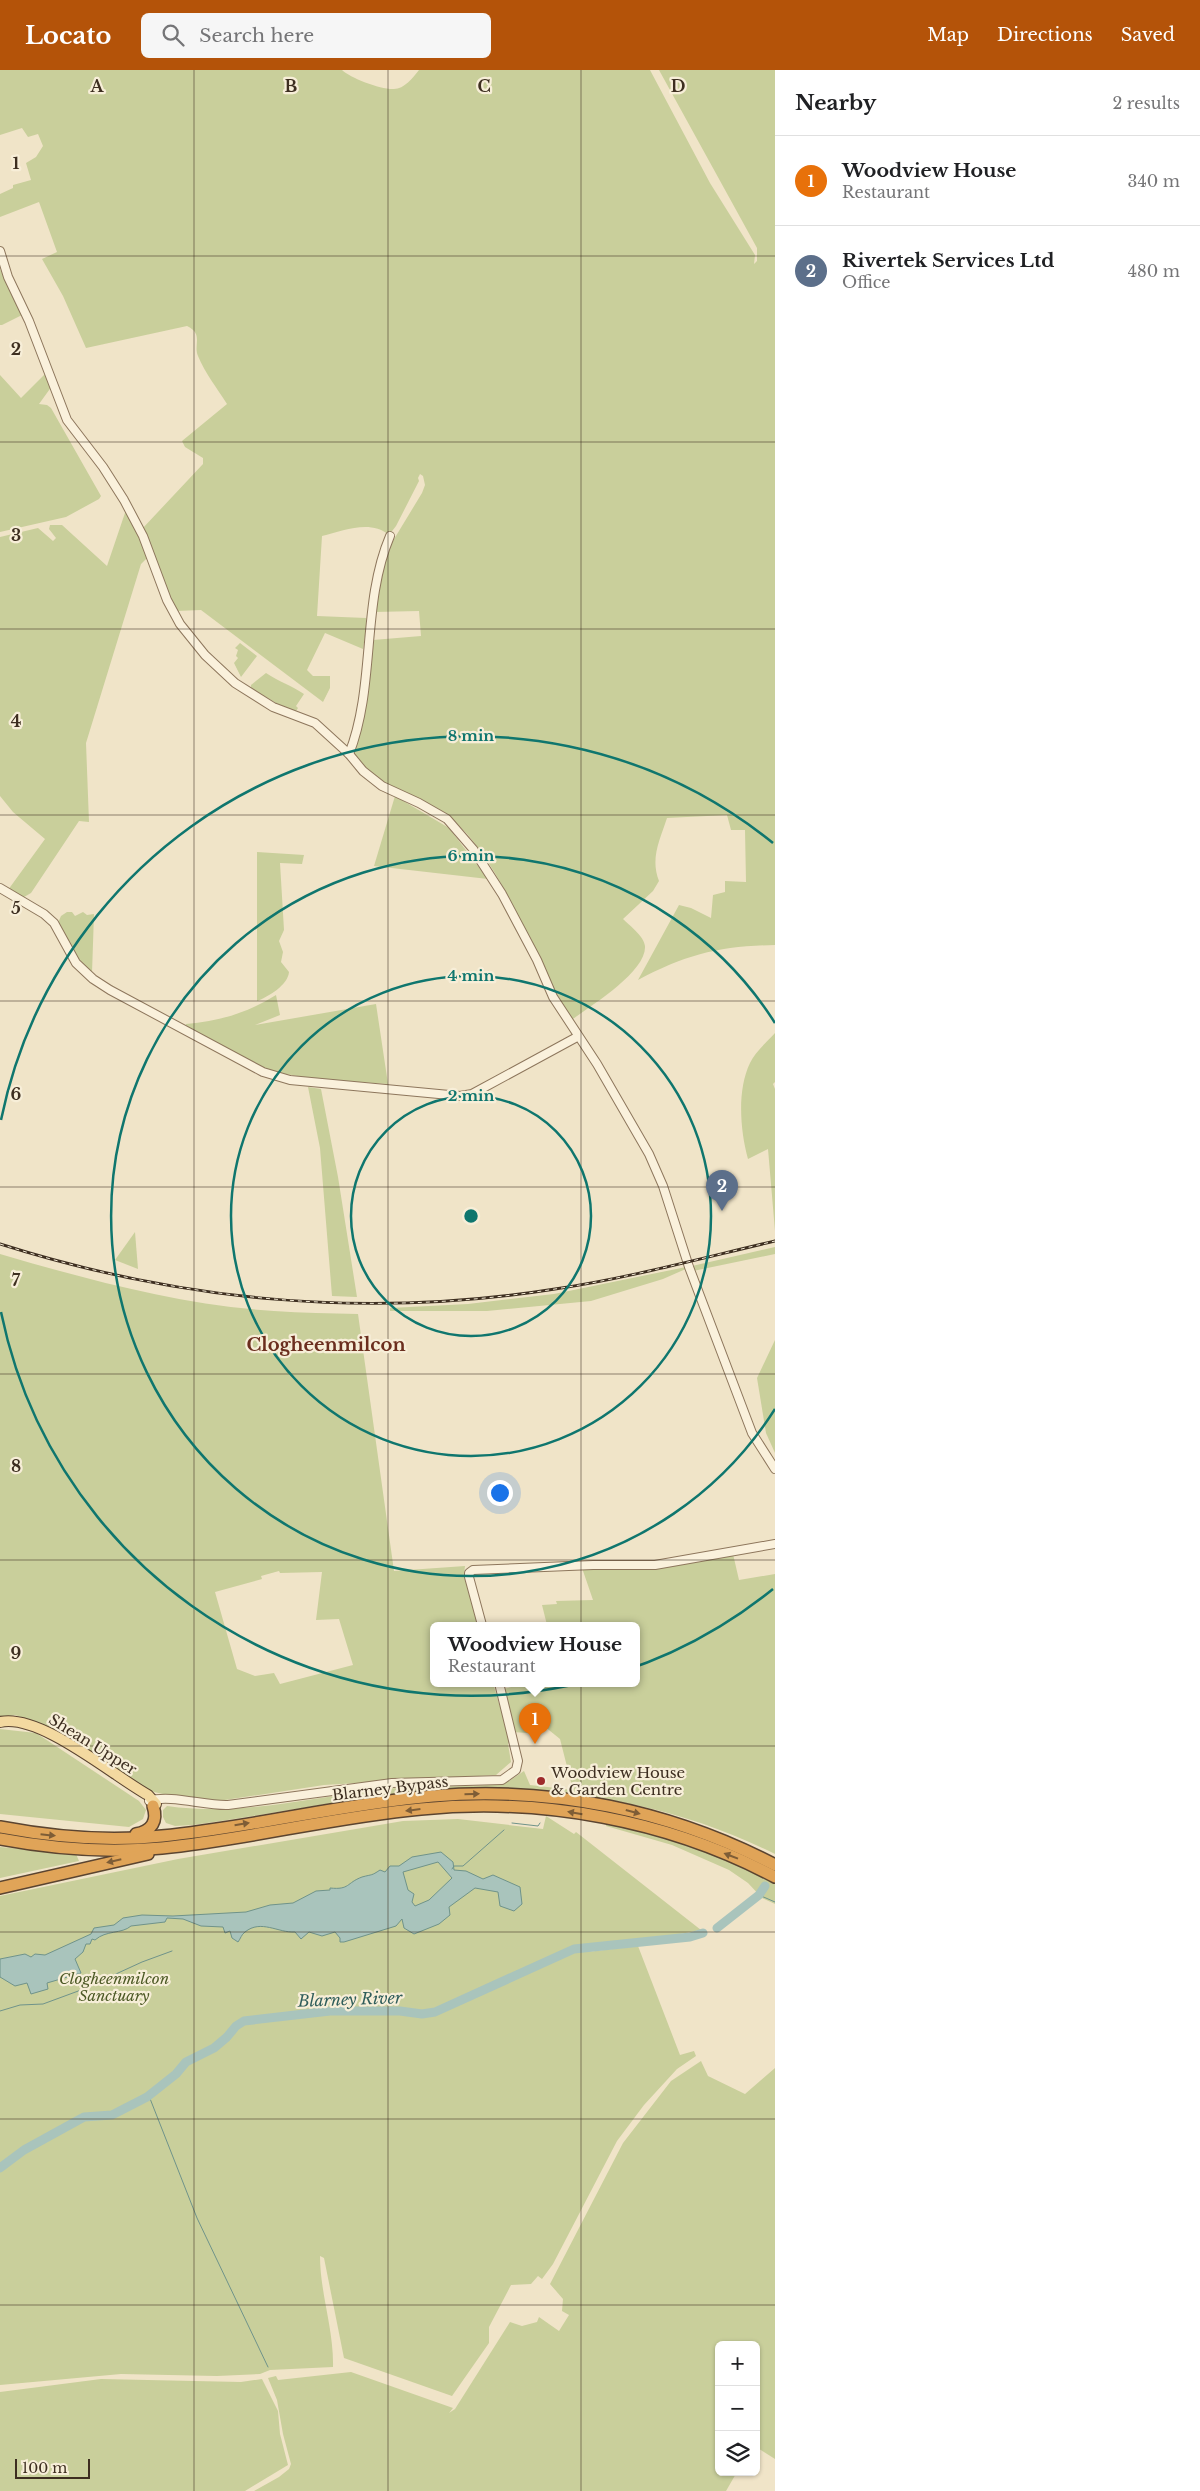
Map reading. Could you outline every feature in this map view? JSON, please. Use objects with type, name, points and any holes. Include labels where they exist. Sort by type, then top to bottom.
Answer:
[{"type":"highway","name":"Blarney Bypass","points":[[0,1827],[43,1835],[110,1838],[161,1836],[394,1801],[460,1794],[508,1794],[587,1802],[641,1814],[721,1839],[775,1864]]},
{"type":"highway","points":[[153,1803],[162,1824],[166,1828],[194,1832]]},
{"type":"highway","points":[[110,1838],[142,1833],[149,1829],[154,1822],[153,1803]]},
{"type":"highway","name":"Blarney Bypass","points":[[0,1838],[88,1849],[160,1848],[422,1808],[475,1806],[558,1810],[623,1821],[684,1838],[750,1863],[775,1877]]},
{"type":"highway","points":[[0,1888],[214,1841]]},
{"type":"main road","name":"Shean Upper","points":[[0,1722],[19,1721],[41,1728],[140,1791],[153,1803]]},
{"type":"street","points":[[0,251],[8,277],[30,322],[68,420],[103,467],[124,500],[143,536],[167,600],[180,624],[205,656],[235,683],[273,707],[315,723],[349,754],[363,771],[382,786],[419,803],[447,819],[460,831],[502,894],[537,960],[553,997],[597,1064],[649,1154],[663,1186],[689,1267],[752,1433],[775,1469]]},
{"type":"street","points":[[349,754],[360,719],[369,636],[380,562],[390,536]]},
{"type":"street","points":[[0,888],[44,914],[54,923],[76,963],[110,990],[263,1072],[290,1080],[460,1096],[472,1094],[578,1037]]},
{"type":"street","points":[[481,1622],[469,1577],[469,1573],[473,1570],[592,1564],[655,1565],[775,1544]]},
{"type":"street","points":[[153,1803],[171,1800],[211,1806],[228,1805],[392,1783],[502,1780],[516,1770],[518,1761],[500,1687]]},
{"type":"green space","points":[[0,70],[342,70],[366,83],[382,88],[398,89],[411,80],[419,70],[650,70],[710,183],[755,255],[754,264],[757,261],[757,248],[659,70],[775,70],[775,945],[737,947],[704,953],[672,964],[638,980],[679,905],[691,908],[711,918],[713,895],[725,892],[725,881],[746,882],[745,830],[731,830],[727,815],[667,818],[656,857],[656,873],[659,881],[653,891],[623,919],[636,931],[644,942],[643,956],[637,967],[615,988],[570,1021],[511,901],[484,856],[468,835],[440,813],[374,776],[362,766],[354,754],[364,713],[373,640],[421,636],[419,611],[374,612],[385,554],[425,485],[423,476],[420,474],[419,481],[396,526],[389,535],[382,530],[365,527],[347,529],[322,536],[317,616],[366,618],[367,623],[363,649],[325,633],[307,670],[313,676],[330,676],[330,688],[323,702],[201,610],[176,611],[142,529],[203,464],[203,458],[185,447],[182,441],[227,404],[198,356],[197,336],[187,326],[86,348],[63,296],[42,259],[57,252],[39,202],[0,217],[0,194],[13,188],[13,185],[31,180],[26,163],[36,157],[43,146],[38,134],[28,137],[22,128],[0,135]]},
{"type":"green space","points":[[0,269],[22,315],[2,325],[0,325]]},
{"type":"green space","points":[[47,372],[52,386],[39,404],[47,405],[51,408],[101,496],[99,499],[66,517],[0,532],[0,375],[21,398]]},
{"type":"green space","points":[[127,507],[151,554],[141,564],[86,743],[89,822],[79,821],[31,893],[24,897],[8,890],[45,839],[13,812],[0,796],[0,537],[38,528],[53,541],[56,538],[49,529],[50,525],[62,525],[107,566]]},
{"type":"green space","points":[[240,643],[257,656],[241,677],[234,663],[238,658],[236,656],[238,650],[235,648]]},
{"type":"green space","points":[[266,673],[304,694],[296,706],[298,708],[296,711],[281,706],[251,688],[251,685]]},
{"type":"green space","points":[[395,796],[449,828],[488,879],[374,866]]},
{"type":"green space","points":[[257,852],[304,855],[302,864],[280,863],[284,930],[279,941],[283,952],[281,962],[289,972],[288,977],[277,990],[257,1001]]},
{"type":"green space","points":[[67,912],[72,912],[75,916],[83,912],[87,915],[94,914],[92,973],[77,957],[58,923],[61,916]]},
{"type":"green space","points":[[276,995],[280,1015],[255,1025],[376,1004],[388,1084],[315,1079],[286,1074],[286,1077],[270,1073],[185,1028],[186,1024],[210,1021],[244,1011]]},
{"type":"green space","points":[[775,1033],[775,1082],[773,1084],[775,1089],[775,1231],[768,1149],[748,1159],[743,1136],[741,1110],[743,1085],[750,1063],[758,1051]]},
{"type":"green space","points":[[308,1087],[321,1089],[338,1177],[357,1297],[332,1296],[320,1148]]},
{"type":"green space","points":[[135,1232],[138,1269],[115,1260]]},
{"type":"green space","points":[[775,1247],[775,1254],[693,1271],[692,1266]]},
{"type":"green space","points":[[0,1254],[101,1282],[204,1303],[274,1311],[358,1314],[394,1571],[465,1566],[464,1575],[477,1622],[430,1622],[430,1687],[494,1687],[510,1741],[508,1744],[511,1762],[496,1775],[324,1785],[212,1802],[154,1792],[132,1781],[36,1722],[15,1715],[0,1718]],"holes":[[[279,1571],[280,1573],[322,1572],[316,1620],[339,1619],[353,1665],[280,1684],[274,1673],[255,1676],[237,1669],[215,1592],[262,1579],[261,1576]]]},
{"type":"green space","points":[[688,1268],[663,1279],[591,1301],[487,1311],[390,1311],[390,1308],[468,1304],[554,1294]]},
{"type":"green space","points":[[775,1340],[775,1453],[766,1433],[757,1378]]},
{"type":"green space","points":[[733,1554],[739,1580],[775,1574],[775,1854],[734,1835],[692,1820],[649,1808],[606,1799],[518,1790],[429,1791],[340,1802],[193,1825],[175,1826],[166,1823],[163,1817],[163,1810],[167,1806],[193,1809],[246,1808],[390,1788],[500,1784],[509,1781],[524,1771],[530,1785],[573,1790],[560,1739],[544,1726],[528,1733],[512,1732],[503,1689],[512,1687],[640,1687],[640,1622],[546,1622],[542,1605],[557,1604],[556,1601],[593,1600],[581,1565],[630,1566]]},
{"type":"green space","points":[[0,1729],[36,1733],[139,1801],[146,1810],[143,1819],[129,1827],[0,1814]]},
{"type":"green space","name":"Clogheenmilcon Sanctuary","points":[[546,1816],[574,1834],[576,1832],[701,1930],[587,1952],[638,1946],[680,2055],[694,2051],[696,2056],[677,2069],[644,2105],[617,2141],[553,2264],[542,2279],[538,2276],[531,2284],[511,2285],[489,2327],[489,2343],[452,2396],[344,2358],[324,2258],[320,2256],[322,2284],[333,2353],[333,2367],[270,2370],[260,2374],[217,2376],[121,2374],[0,2385],[0,1896],[178,1859],[403,1821],[458,1819],[543,1829]]},
{"type":"green space","points":[[606,1822],[649,1833],[713,1854],[755,1872],[775,1882],[775,1904],[762,1898],[748,1883],[729,1870],[672,1845],[606,1826]]},
{"type":"green space","points":[[0,1847],[76,1854],[79,1861],[0,1878]]},
{"type":"green space","points":[[701,2061],[708,2076],[745,2094],[775,2068],[775,2459],[760,2450],[760,2341],[715,2341],[715,2476],[735,2476],[726,2491],[254,2491],[279,2477],[289,2469],[291,2464],[277,2400],[268,2378],[276,2376],[278,2380],[351,2372],[453,2408],[449,2413],[455,2409],[510,2322],[522,2326],[537,2322],[539,2317],[559,2331],[569,2315],[562,2311],[563,2299],[550,2284],[623,2143],[671,2081]]},
{"type":"green space","points":[[101,2379],[241,2382],[262,2379],[278,2411],[280,2434],[288,2465],[245,2491],[0,2491],[0,2392]]},
{"type":"water","points":[[441,1852],[453,1862],[454,1870],[466,1871],[483,1879],[493,1875],[520,1887],[522,1904],[514,1911],[500,1906],[498,1892],[475,1888],[449,1907],[450,1915],[439,1924],[414,1934],[404,1928],[402,1919],[396,1926],[344,1942],[340,1942],[340,1938],[335,1932],[322,1936],[309,1932],[301,1939],[295,1932],[257,1927],[251,1928],[244,1933],[238,1942],[232,1938],[230,1931],[225,1933],[223,1927],[201,1926],[183,1919],[167,1918],[165,1922],[131,1926],[95,1940],[92,1939],[90,1944],[86,1944],[83,1952],[75,1959],[81,1973],[47,1983],[48,1989],[31,1994],[27,1983],[15,1986],[0,1977],[0,1959],[25,1954],[31,1957],[35,1954],[45,1955],[91,1934],[94,1928],[114,1925],[123,1918],[142,1915],[173,1916],[246,1912],[270,1905],[293,1903],[316,1891],[341,1888],[380,1870],[385,1872],[390,1866],[399,1866],[412,1857]],"holes":[[[438,1862],[452,1878],[429,1900],[415,1906],[412,1902],[414,1894],[408,1890],[403,1872]]]},
{"type":"waterway","points":[[512,1823],[538,1826],[540,1823]]},
{"type":"waterway","points":[[452,1869],[454,1866],[463,1866],[504,1830]]},
{"type":"waterway","name":"Blarney River","points":[[717,1928],[759,1895],[765,1886]]},
{"type":"waterway","points":[[759,1895],[775,1902]]},
{"type":"waterway","name":"Blarney River","points":[[0,2168],[24,2150],[84,2117],[112,2115],[147,2097],[176,2074],[186,2062],[214,2048],[236,2026],[244,2021],[330,2011],[400,2011],[422,2014],[435,2012],[574,1949],[690,1937],[703,1933]]},
{"type":"waterway","points":[[0,2011],[20,2005],[43,2004],[172,1951]]},
{"type":"waterway","points":[[149,2096],[197,2218],[268,2367]]},
{"type":"railway","points":[[0,1244],[68,1264],[136,1279],[205,1291],[275,1299],[345,1303],[415,1303],[485,1298],[555,1289],[638,1273],[775,1241]]},
{"type":"place","name":"Rivertek Services Ltd","points":[[722,1211]]},
{"type":"place","name":"Woodview House","points":[[535,1744]]},
{"type":"place","name":"Woodview House & Garden Centre","points":[[541,1781]]},
{"type":"district","name":"Clogheenmilcon","points":[[326,1345]]}]
